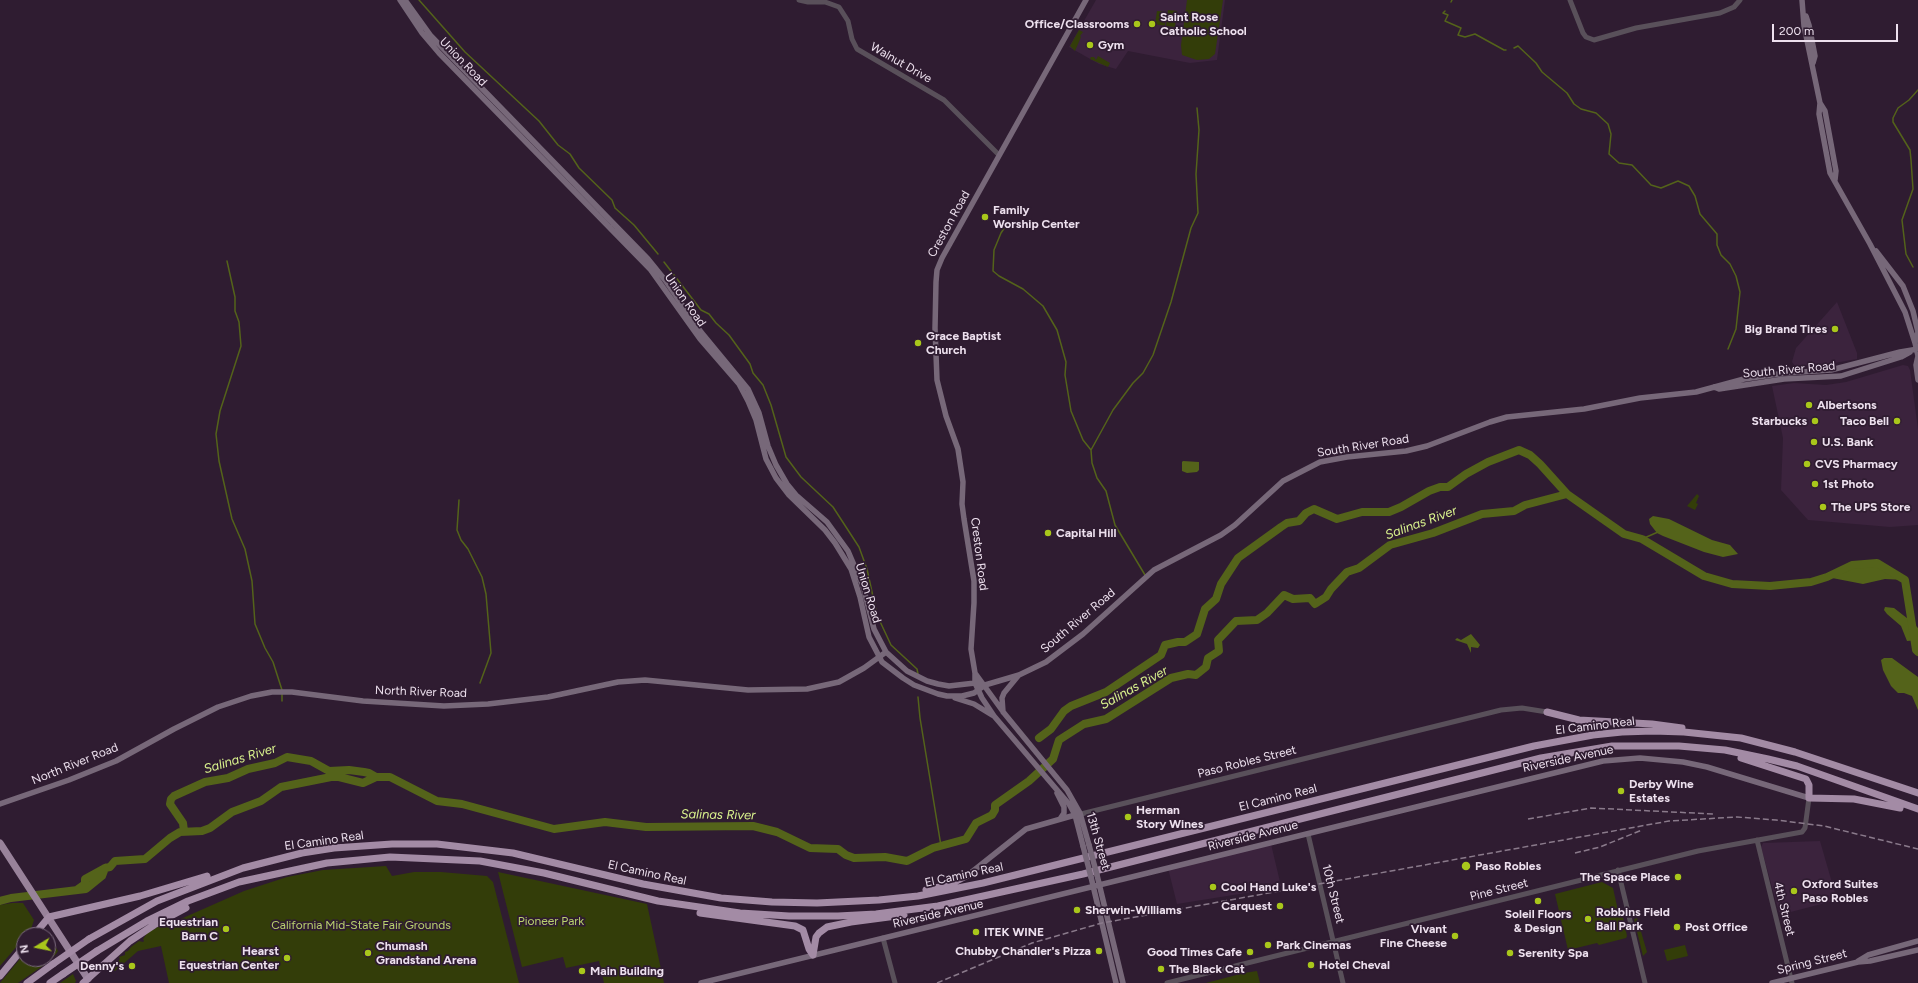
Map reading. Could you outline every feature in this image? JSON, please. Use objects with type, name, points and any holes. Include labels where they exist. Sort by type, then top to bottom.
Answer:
[{"type":"highway","points":[[1547,712],[1579,720],[1652,724],[1690,729],[1707,734]]},
{"type":"highway","name":"El Camino Real","points":[[27,983],[89,939],[157,901],[243,868],[302,853],[334,848],[392,844],[432,844],[513,853],[643,884],[715,897],[802,903],[879,900],[943,892],[1158,841],[1302,803],[1568,739],[1593,735],[1653,731],[1707,734],[1768,744],[1918,793]]},
{"type":"highway","name":"El Camino Real","points":[[50,983],[97,951],[147,921],[188,901],[239,882],[327,863],[390,857],[419,857],[480,861],[544,873],[621,893],[702,909],[790,916],[876,914],[938,906],[1083,874],[1542,758],[1587,749],[1627,746],[1679,746],[1725,750],[1797,766],[1918,810]]},
{"type":"highway","points":[[1725,750],[1738,757],[1806,779],[1809,785],[1809,798],[1854,799],[1878,802],[1918,813]]},
{"type":"highway","points":[[0,843],[57,929],[88,982],[130,941],[154,925],[239,882]]},
{"type":"highway","points":[[41,927],[49,917],[115,902],[210,875],[243,868]]},
{"type":"highway","points":[[879,900],[895,895],[949,885],[968,875]]},
{"type":"highway","points":[[621,893],[628,898],[681,909],[732,918],[795,926],[803,930],[809,949],[813,955]]},
{"type":"highway","points":[[813,955],[816,937],[828,927],[851,922],[919,913],[938,906]]},
{"type":"highway","points":[[0,976],[16,957]]},
{"type":"main road","name":"Union Road","points":[[400,0],[422,33],[439,53],[650,269],[700,340],[739,384],[756,420],[766,459],[776,478],[789,495],[825,530],[844,556],[851,569],[860,597],[869,637],[879,657]]},
{"type":"main road","name":"Union Road","points":[[405,0],[442,49],[654,265],[700,332],[748,389],[758,412],[768,446],[776,465],[787,484],[796,495],[827,522],[848,551],[863,586],[874,629],[886,652]]},
{"type":"main road","name":"Creston Road","points":[[995,717],[978,691],[975,683],[971,649],[974,581],[963,512],[962,468],[958,448],[946,416],[937,380],[935,349],[937,270],[942,258],[1086,0]]},
{"type":"main road","points":[[1802,0],[1810,57],[1813,63],[1820,103],[1825,111],[1836,171],[1835,180],[1850,211],[1870,244],[1898,298],[1918,352],[1916,365],[1918,380]]},
{"type":"main road","points":[[1870,244],[1903,286],[1913,311],[1918,332],[1915,343]]},
{"type":"main road","name":"South River Road","points":[[985,685],[1019,675],[1046,662],[1063,651],[1154,570],[1221,535],[1242,519],[1283,481],[1320,462],[1347,457],[1406,451],[1427,446],[1507,417],[1584,409],[1640,398],[1696,392],[1714,387],[1719,389],[1784,379],[1840,376],[1901,357],[1910,351],[1918,352]]},
{"type":"main road","name":"North River Road","points":[[0,804],[116,761],[218,707],[251,696],[272,692],[292,692],[363,701],[444,706],[488,704],[548,697],[632,680],[675,682],[754,690],[807,689],[839,682],[864,668],[886,652]]},
{"type":"main road","points":[[886,652],[907,671],[927,681],[949,686],[975,683],[985,685]]},
{"type":"main road","points":[[879,657],[891,670],[908,682],[946,696],[974,704],[995,717],[1049,779],[1059,794],[1077,814]]},
{"type":"main road","points":[[975,673],[985,685]]},
{"type":"main road","points":[[1004,713],[1002,698],[1004,693],[1019,675]]},
{"type":"main road","points":[[946,696],[962,696],[978,691],[985,685]]},
{"type":"main road","name":"13th Street","points":[[985,685],[1004,713],[1067,790],[1077,814],[1094,876],[1099,886],[1123,983]]},
{"type":"main road","name":"Riverside Avenue","points":[[701,983],[1093,888],[1577,766],[1624,759],[1660,758],[1707,767],[1809,798]]},
{"type":"main road","points":[[1059,794],[1064,810],[1059,820]]},
{"type":"main road","name":"Paso Robles Street","points":[[968,875],[1026,829],[1077,814]]},
{"type":"main road","name":"13th Street","points":[[1094,876],[1093,888],[1116,983]]},
{"type":"main road","name":"Spring Street","points":[[1858,962],[1868,955],[1918,941]]},
{"type":"main road","name":"Spring Street","points":[[1772,983],[1792,981],[1858,962],[1870,962],[1918,950]]},
{"type":"street","name":"Walnut Drive","points":[[799,0],[808,2],[825,2],[839,7],[848,21],[852,39],[857,49],[944,100],[999,155]]},
{"type":"street","points":[[1570,0],[1586,37],[1594,40],[1636,28],[1720,13],[1734,7],[1740,0]]},
{"type":"street","name":"Paso Robles Street","points":[[1077,814],[1501,710],[1522,708],[1547,712]]},
{"type":"street","name":"Pine Street","points":[[1167,983],[1618,870],[1704,850],[1796,834],[1804,831],[1809,798]]},
{"type":"street","name":"10th Street","points":[[1308,834],[1343,983]]},
{"type":"street","name":"4th Street","points":[[1757,840],[1792,981]]},
{"type":"street","points":[[1618,870],[1645,983]]},
{"type":"street","points":[[883,938],[895,983]]},
{"type":"shaded area","name":"Saint Rose Catholic School","points":[[1096,0],[1225,0],[1217,60],[1190,63],[1128,51],[1116,69],[1099,64],[1069,47]]},
{"type":"shaded area","points":[[1837,302],[1857,353],[1857,359],[1823,365],[1795,366],[1792,362],[1796,348]]},
{"type":"shaded area","points":[[1903,365],[1908,366],[1910,370],[1918,429],[1918,525],[1890,527],[1808,520],[1781,490],[1783,438],[1772,386],[1794,383],[1826,385],[1846,382]]},
{"type":"shaded area","points":[[1183,461],[1199,462],[1199,470],[1197,472],[1187,473],[1182,471]]},
{"type":"shaded area","points":[[1653,516],[1669,519],[1712,540],[1730,545],[1738,554],[1723,557],[1704,552],[1663,536],[1657,533],[1650,524],[1649,519]]},
{"type":"shaded area","points":[[1877,563],[1905,580],[1885,579],[1863,584],[1827,577],[1852,565]]},
{"type":"shaded area","points":[[1885,607],[1894,608],[1918,628],[1918,640],[1907,641],[1901,626],[1887,614],[1884,610]]},
{"type":"shaded area","points":[[1471,634],[1480,645],[1478,648],[1471,647],[1471,653],[1467,644],[1455,640],[1457,638],[1461,640]]},
{"type":"shaded area","points":[[1884,658],[1892,658],[1918,677],[1918,710],[1912,696],[1904,693],[1898,693],[1891,686],[1883,670],[1881,660]]},
{"type":"shaded area","points":[[755,823],[768,826],[777,832],[768,833],[754,827],[752,824]]},
{"type":"shaded area","points":[[1820,841],[1837,900],[1783,914],[1779,912],[1761,847],[1763,843]]},
{"type":"shaded area","points":[[1271,844],[1281,886],[1177,904],[1168,868]]},
{"type":"green space","points":[[1187,0],[1223,0],[1215,54],[1209,59],[1197,60],[1182,55],[1181,45]]},
{"type":"green space","points":[[1168,10],[1177,11],[1175,27],[1166,26]]},
{"type":"green space","points":[[1157,11],[1166,12],[1165,26],[1155,24]]},
{"type":"green space","points":[[1079,30],[1083,32],[1080,36],[1081,37],[1075,51],[1070,46]]},
{"type":"green space","points":[[1098,56],[1110,63],[1108,67],[1090,59],[1091,57],[1094,57],[1096,60]]},
{"type":"green space","points":[[1697,494],[1699,496],[1696,503],[1698,504],[1695,510],[1687,506]]},
{"type":"green space","name":"California Mid-State Fair Grounds","points":[[386,866],[392,876],[414,872],[441,872],[487,876],[493,882],[519,983],[169,983],[161,946],[138,951],[115,971],[111,970],[113,965],[120,959],[119,957],[125,955],[125,952],[139,941],[144,941],[143,939],[150,929],[153,930],[164,923],[167,925],[244,891],[287,877],[323,870]]},
{"type":"green space","name":"Pioneer Park","points":[[498,872],[647,904],[664,983],[604,983],[599,961],[566,968],[563,957],[522,967]]},
{"type":"green space","points":[[1602,882],[1613,888],[1619,915],[1623,917],[1627,936],[1626,938],[1599,945],[1597,943],[1568,950],[1555,894]]},
{"type":"green space","points":[[23,903],[34,920],[32,927],[16,927],[16,947],[0,966],[0,905]]},
{"type":"green space","points":[[1637,918],[1647,952],[1643,956],[1634,919]]},
{"type":"green space","points":[[1685,945],[1688,956],[1667,961],[1664,950]]},
{"type":"green space","points":[[16,964],[16,967],[41,967],[18,983],[0,983]]},
{"type":"green space","points":[[1257,971],[1260,983],[1206,983],[1244,973]]},
{"type":"green space","points":[[73,974],[76,981],[75,983],[60,983]]},
{"type":"waterway","points":[[419,0],[465,52],[539,121],[558,145],[570,154],[579,168],[612,200],[615,208],[634,225],[658,254]]},
{"type":"waterway","points":[[1445,11],[1443,13],[1448,15],[1445,21],[1461,28],[1458,35],[1465,37],[1475,34],[1506,50]]},
{"type":"waterway","points":[[1514,48],[1518,46],[1536,63],[1542,72],[1567,93],[1574,104],[1581,109],[1596,113],[1608,124],[1611,134],[1609,154],[1619,163],[1632,165],[1651,185],[1661,188],[1678,181],[1689,186],[1695,196],[1700,214],[1717,234],[1717,245],[1721,255],[1730,264],[1736,276],[1740,292],[1736,329],[1728,349]]},
{"type":"waterway","points":[[1913,267],[1906,254],[1902,220],[1913,189],[1910,150],[1893,122],[1893,118],[1898,108],[1909,100],[1918,90]]},
{"type":"waterway","points":[[1091,450],[1113,410],[1133,383],[1143,373],[1153,355],[1171,302],[1191,228],[1198,213],[1196,174],[1199,130],[1197,108]]},
{"type":"waterway","points":[[1005,227],[994,250],[993,271],[999,276],[1023,289],[1043,306],[1057,330],[1066,362],[1065,375],[1071,411],[1083,440],[1091,450],[1092,463],[1097,478],[1106,491],[1115,525],[1145,575]]},
{"type":"waterway","points":[[227,261],[235,297],[235,311],[239,322],[241,346],[220,411],[216,434],[219,461],[232,519],[245,549],[252,581],[255,624],[265,648],[273,662],[282,690]]},
{"type":"waterway","points":[[664,262],[701,310],[709,314],[729,335],[750,364],[753,373],[763,385],[771,405],[786,457],[801,477],[833,507],[859,547],[867,569],[877,615],[891,645],[917,669],[918,674]]},
{"type":"waterway","name":"Salinas River","points":[[1039,738],[1051,729],[1064,711],[1071,706],[1106,692],[1161,655],[1165,645],[1185,642],[1197,634],[1205,609],[1216,599],[1221,584],[1238,558],[1287,523],[1299,521],[1306,513],[1314,509],[1337,519],[1362,512],[1389,512],[1429,491],[1440,487],[1448,487],[1466,474],[1488,462],[1519,450],[1530,455],[1540,464],[1567,494]]},
{"type":"waterway","name":"Salinas River","points":[[0,901],[11,898],[86,889],[102,876],[105,868],[110,867],[115,861],[145,859],[170,838],[180,832],[202,831],[210,828],[232,812],[261,801],[281,787],[331,777],[339,777],[363,783],[376,777],[390,777],[437,801],[462,804],[554,829],[605,822],[646,827],[753,826],[777,832],[810,848],[838,849],[846,855],[854,858],[885,857],[907,861],[933,848],[966,839],[976,823],[992,815],[995,810],[995,805],[1029,781],[1053,759],[1059,740],[1084,724],[1106,719],[1171,678],[1188,674],[1196,675],[1206,667],[1208,658],[1219,651],[1218,640],[1236,621],[1257,620],[1267,613],[1284,595],[1293,599],[1310,598],[1315,604],[1326,597],[1331,589],[1347,572],[1359,568],[1390,545],[1433,533],[1482,514],[1514,511],[1525,505],[1567,494],[1624,534],[1642,539],[1704,576],[1732,584],[1770,586],[1811,582],[1827,577],[1852,565],[1877,563],[1905,580],[1916,650],[1918,652]]},
{"type":"waterway","points":[[459,500],[457,530],[482,577],[486,594],[491,653],[480,683]]},
{"type":"waterway","points":[[1642,539],[1658,532]]},
{"type":"waterway","points":[[282,694],[282,701]]},
{"type":"waterway","points":[[918,697],[920,718],[941,846]]},
{"type":"waterway","name":"Salinas River","points":[[184,831],[183,823],[170,804],[171,799],[174,796],[205,782],[228,778],[248,769],[275,763],[287,757],[311,761],[329,771],[349,770],[369,773],[376,777]]},
{"type":"waterway","points":[[78,889],[85,884],[85,879],[105,868]]},
{"type":"railway","points":[[1528,819],[1591,808],[1714,814]]},
{"type":"railway","points":[[937,983],[1032,943],[1102,923],[1669,821],[1737,817],[1776,820],[1824,826],[1918,849]]},
{"type":"railway","points":[[1575,853],[1600,847],[1642,830]]},
{"type":"place","name":"Office/Classrooms","points":[[1137,24]]},
{"type":"place","name":"Saint Rose Catholic School","points":[[1152,24]]},
{"type":"place","name":"Gym","points":[[1090,45]]},
{"type":"place","name":"Family Worship Center","points":[[985,217]]},
{"type":"place","name":"Big Brand Tires","points":[[1835,329]]},
{"type":"place","name":"Grace Baptist Church","points":[[918,343]]},
{"type":"place","name":"Albertsons","points":[[1809,405]]},
{"type":"place","name":"Starbucks","points":[[1815,421]]},
{"type":"place","name":"Taco Bell","points":[[1897,421]]},
{"type":"place","name":"U.S. Bank","points":[[1814,442]]},
{"type":"place","name":"CVS Pharmacy","points":[[1807,464]]},
{"type":"place","name":"1st Photo","points":[[1815,484]]},
{"type":"place","name":"The UPS Store","points":[[1823,507]]},
{"type":"place","name":"Capital Hill","points":[[1048,533]]},
{"type":"place","name":"Derby Wine Estates","points":[[1621,791]]},
{"type":"place","name":"Herman Story Wines","points":[[1128,817]]},
{"type":"place","name":"Paso Robles","points":[[1466,866]]},
{"type":"place","name":"The Space Place","points":[[1678,877]]},
{"type":"place","name":"Cool Hand Luke's","points":[[1213,887]]},
{"type":"place","name":"Oxford Suites Paso Robles","points":[[1794,891]]},
{"type":"place","name":"Soleil Floors & Design","points":[[1538,901]]},
{"type":"place","name":"Carquest","points":[[1280,906]]},
{"type":"place","name":"Sherwin-Williams","points":[[1077,910]]},
{"type":"place","name":"Robbins Field Ball Park","points":[[1588,919]]},
{"type":"place","name":"Post Office","points":[[1677,927]]},
{"type":"place","name":"Equestrian Barn C","points":[[226,929]]},
{"type":"place","name":"ITEK WINE","points":[[976,932]]},
{"type":"place","name":"Vivant Fine Cheese","points":[[1455,936]]},
{"type":"place","name":"Park Cinemas","points":[[1268,945]]},
{"type":"place","name":"Chubby Chandler's Pizza","points":[[1099,951]]},
{"type":"place","name":"Good Times Cafe","points":[[1250,952]]},
{"type":"place","name":"Chumash Grandstand Arena","points":[[368,953]]},
{"type":"place","name":"Serenity Spa","points":[[1510,953]]},
{"type":"place","name":"Hearst Equestrian Center","points":[[287,958]]},
{"type":"place","name":"Hotel Cheval","points":[[1311,965]]},
{"type":"place","name":"Denny's","points":[[132,966]]},
{"type":"place","name":"The Black Cat","points":[[1161,969]]},
{"type":"place","name":"Main Building","points":[[582,971]]}]
